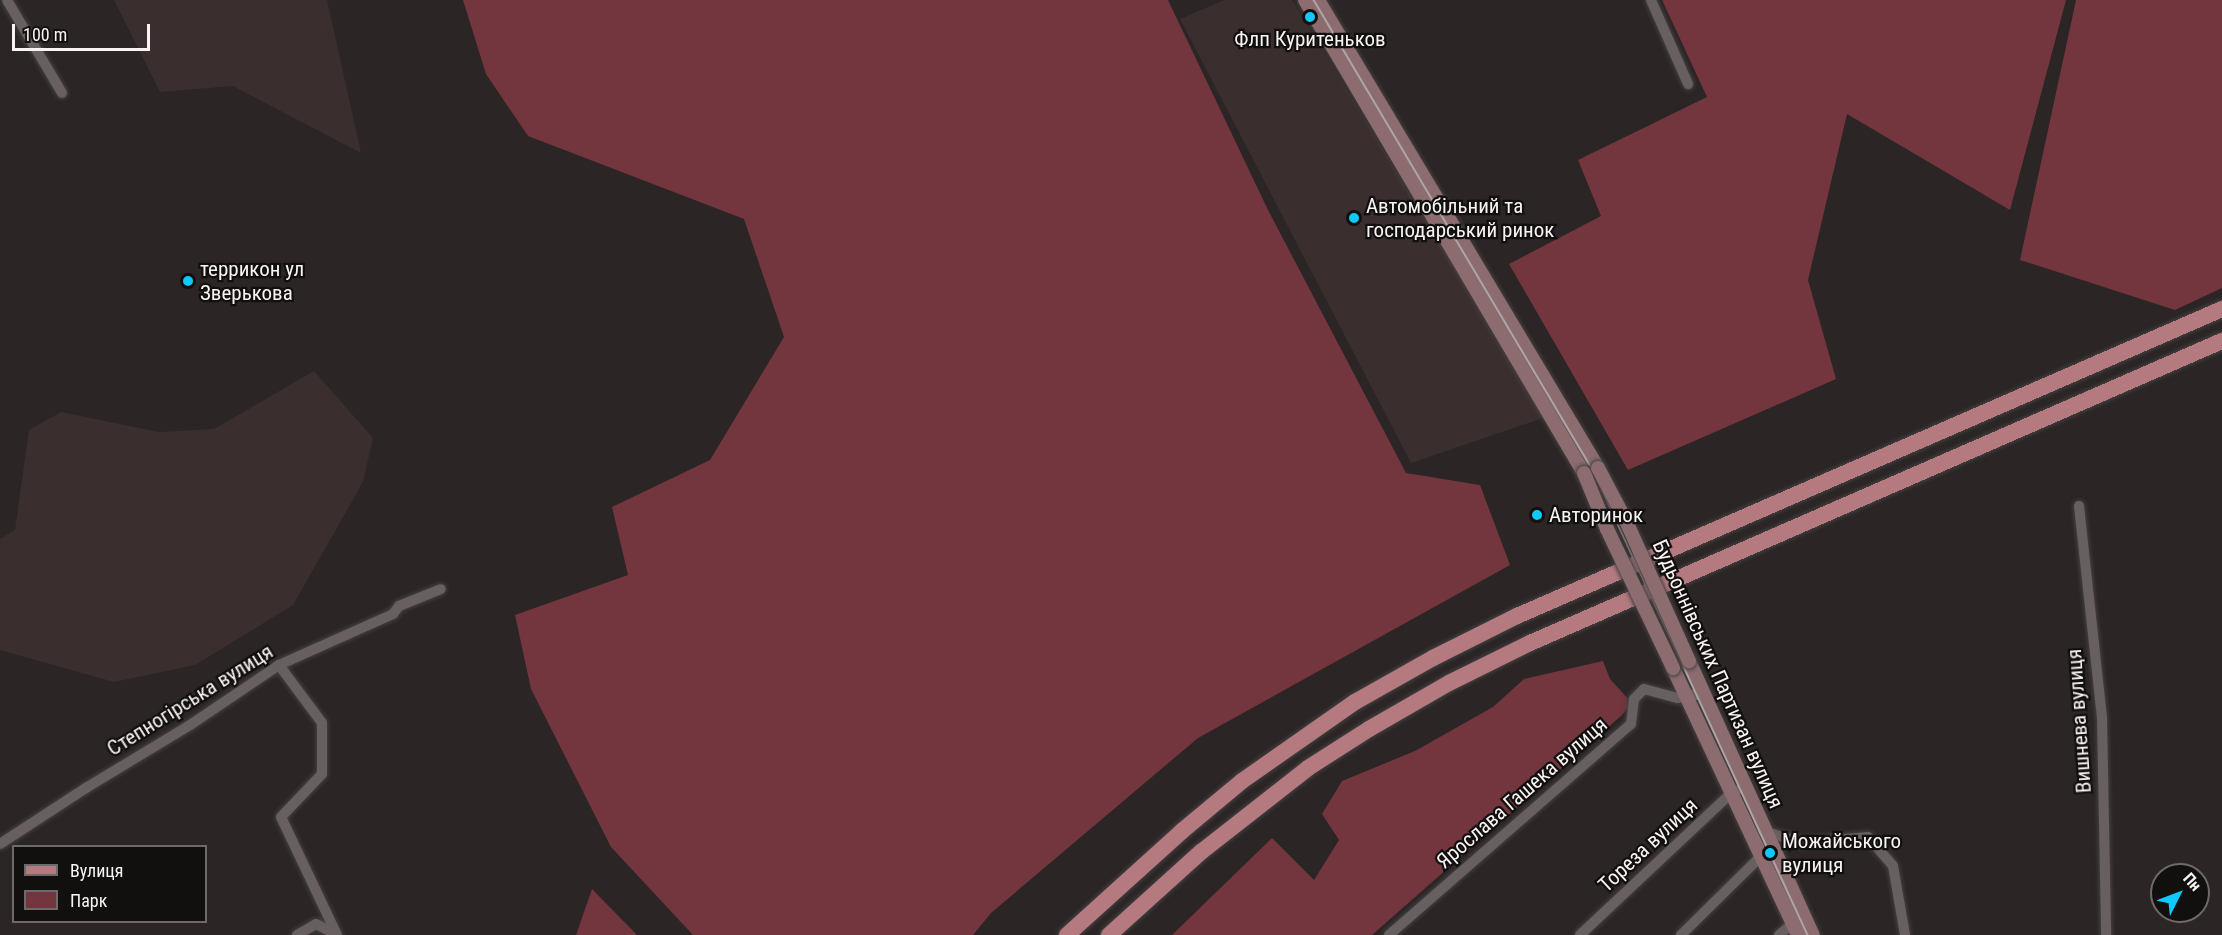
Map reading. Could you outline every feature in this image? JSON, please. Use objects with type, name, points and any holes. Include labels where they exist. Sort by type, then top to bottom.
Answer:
[{"type":"main road","name":"Будьоннівських Партизан вулиця","points":[[1305,0],[1591,470],[1626,521],[1745,787],[1758,833]]},
{"type":"main road","name":"Будьоннівських Партизан вулиця","points":[[1318,0],[1591,470],[1607,529],[1731,793],[1758,833],[1798,919],[1813,935]]},
{"type":"main road","points":[[1067,935],[1182,831],[1242,781],[1355,702],[1433,658],[1517,616],[2222,309]]},
{"type":"main road","points":[[1109,935],[1201,852],[1260,803],[1308,768],[1369,729],[1449,683],[1530,643],[2222,341]]},
{"type":"main road","points":[[1831,480],[1844,506]]},
{"type":"main road","name":"Будьоннівських Партизан вулиця","points":[[1798,919],[1798,935]]},
{"type":"street","points":[[7,0],[62,93]]},
{"type":"street","points":[[1652,0],[1688,84]]},
{"type":"street","name":"Вишнева вулиця","points":[[2079,506],[2102,718],[2106,935]]},
{"type":"street","name":"Степногірська вулиця","points":[[0,844],[86,788],[190,725],[279,665],[393,614],[399,606],[441,589]]},
{"type":"street","points":[[279,665],[322,723],[322,774],[281,817],[337,934]]},
{"type":"street","name":"Ярослава Гашека вулиця","points":[[1389,935],[1631,724],[1634,699],[1644,689],[1678,698],[1686,694],[1704,696]]},
{"type":"street","name":"Тореза вулиця","points":[[1580,935],[1731,793],[1745,787]]},
{"type":"street","points":[[1758,833],[1803,843],[1869,837],[1893,866],[1905,935]]},
{"type":"street","points":[[1681,935],[1768,854]]},
{"type":"street","points":[[1779,935],[1798,919]]},
{"type":"street","points":[[297,935],[316,924],[337,934]]},
{"type":"shaded area","points":[[114,0],[327,0],[361,153],[233,86],[160,92]]},
{"type":"shaded area","name":"Автомобільний та господарський ринок","points":[[1224,0],[1292,0],[1546,417],[1411,463],[1180,19]]},
{"type":"shaded area","points":[[314,371],[373,438],[363,482],[293,605],[195,665],[114,682],[0,650],[0,539],[15,530],[29,430],[61,412],[159,432],[214,429]]},
{"type":"green space","points":[[463,0],[1168,0],[1268,210],[1406,473],[1480,485],[1510,565],[1198,738],[991,913],[973,935],[693,935],[611,847],[531,689],[515,615],[628,575],[612,507],[710,460],[784,337],[744,219],[528,136],[486,74]]},
{"type":"green space","points":[[1662,0],[2066,0],[2010,210],[1847,114],[1808,280],[1836,379],[1628,470],[1509,264],[1601,216],[1578,160],[1707,97]]},
{"type":"green space","points":[[2076,0],[2222,0],[2222,288],[2175,310],[2020,260]]},
{"type":"green space","points":[[1603,661],[1610,679],[1632,703],[1622,715],[1372,935],[1172,935],[1272,838],[1314,880],[1339,840],[1322,814],[1342,781],[1415,751],[1493,707],[1524,679]]},
{"type":"green space","points":[[592,889],[637,935],[576,935]]},
{"type":"tram line","points":[[1314,0],[1593,470],[1808,935]]},
{"type":"place","name":"Флп Куритеньков","points":[[1310,17]]},
{"type":"place","name":"Автомобільний та господарський ринок","points":[[1354,218]]},
{"type":"place","name":"террикон ул Зверькова","points":[[188,281]]},
{"type":"place","name":"Авторинок","points":[[1537,515]]},
{"type":"place","name":"Можайського вулиця","points":[[1770,853]]}]
